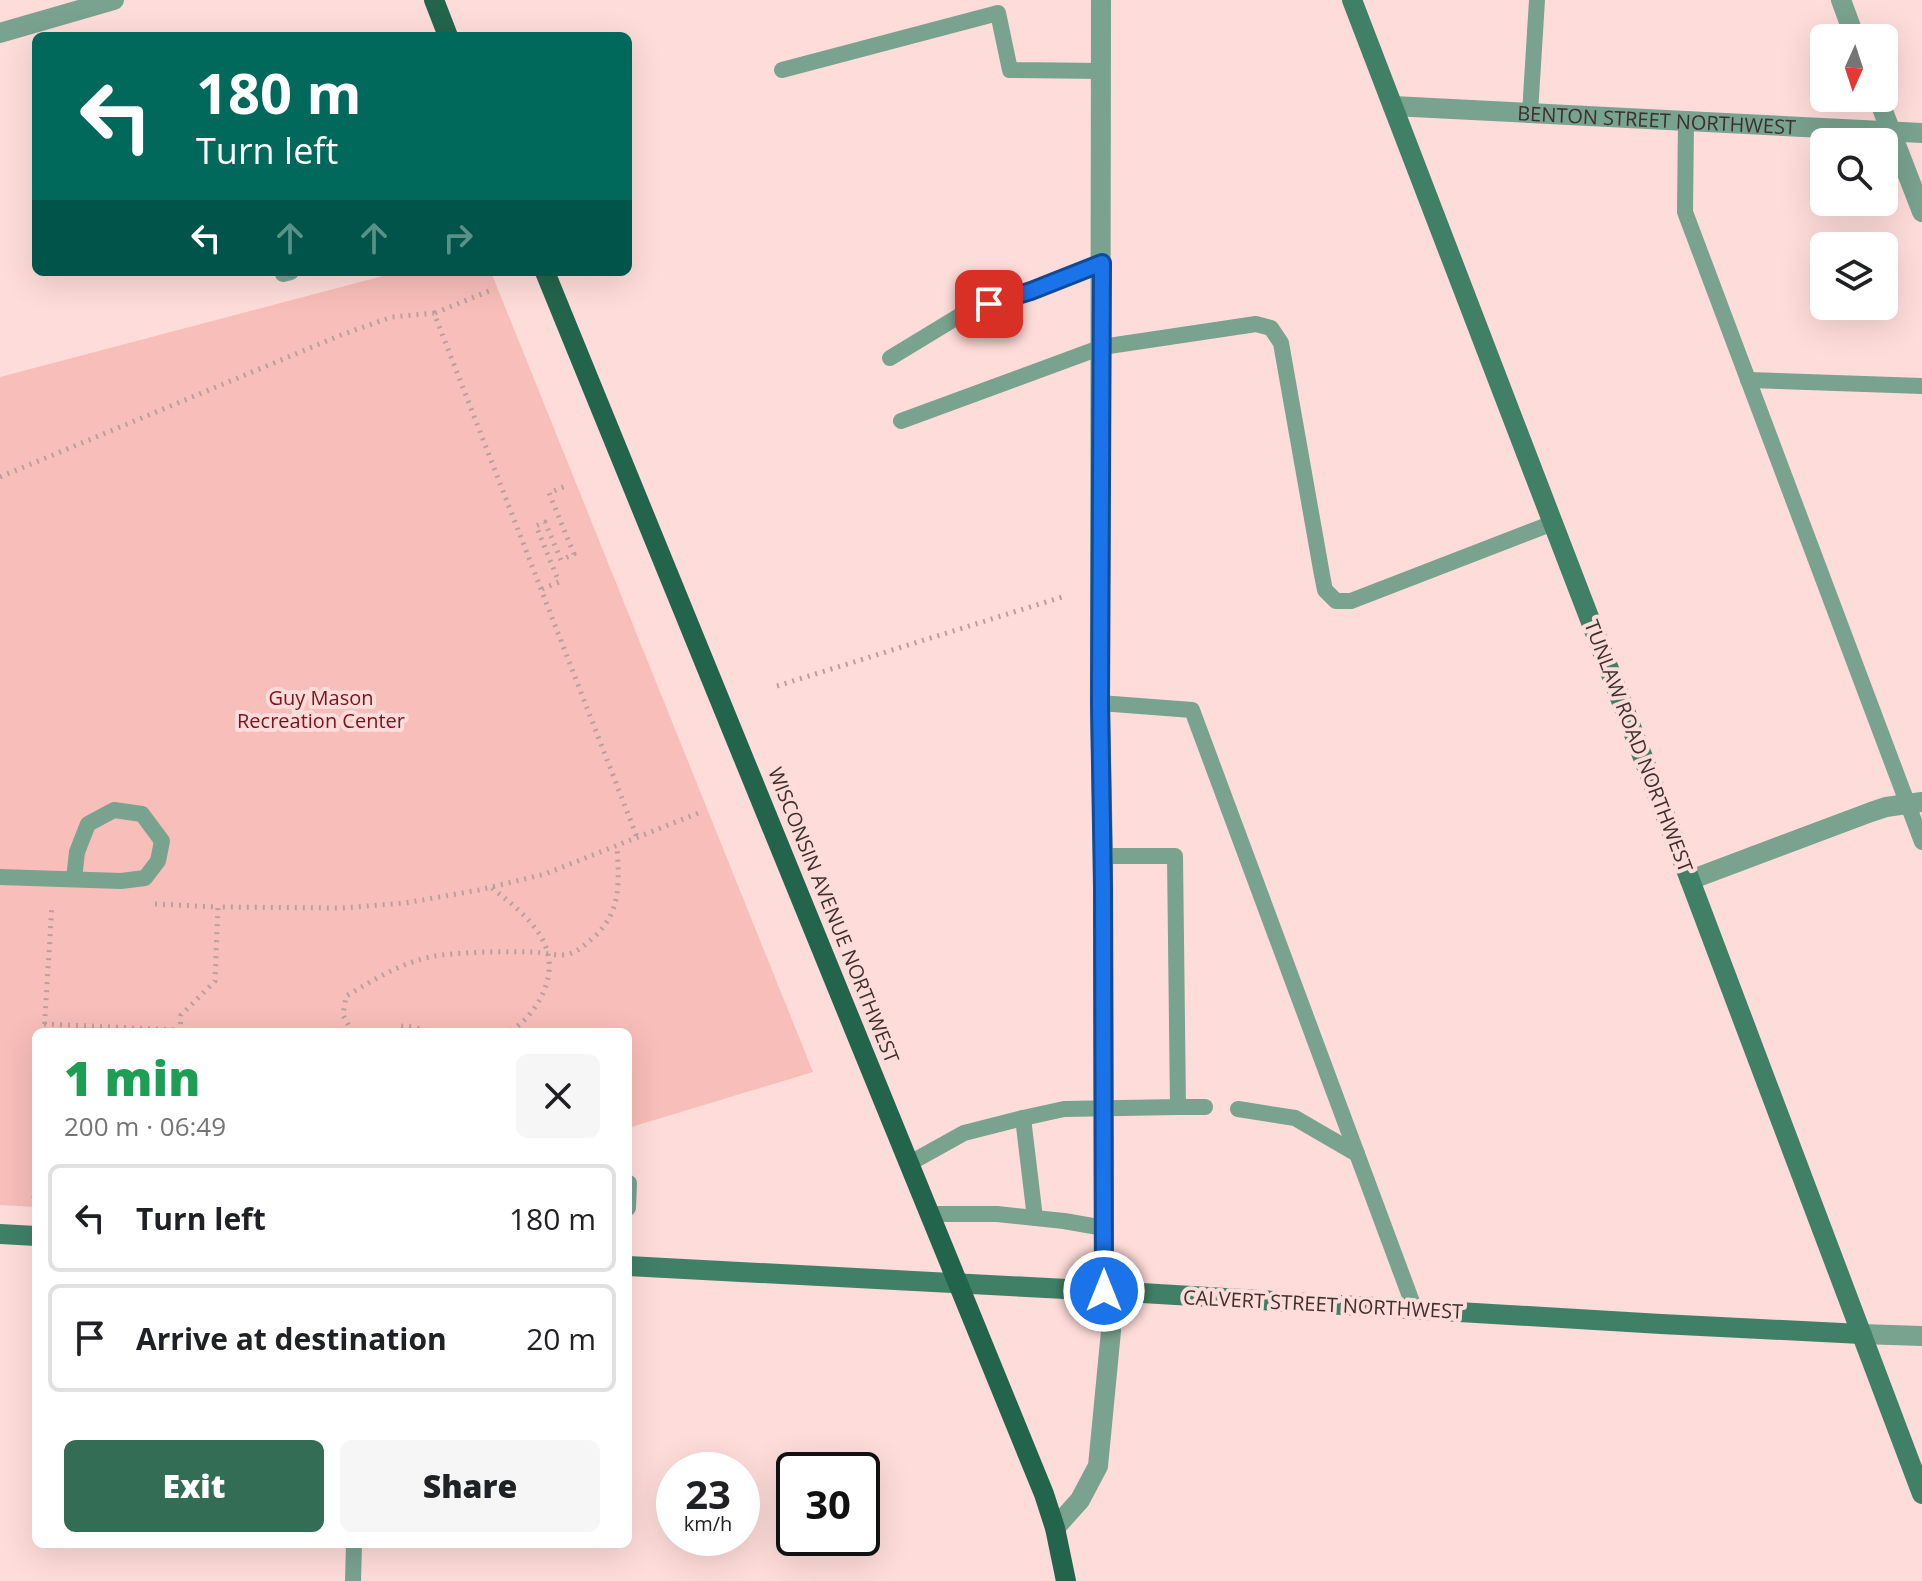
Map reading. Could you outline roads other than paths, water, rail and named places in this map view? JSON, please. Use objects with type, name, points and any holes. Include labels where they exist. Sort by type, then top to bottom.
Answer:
[{"type":"main road","points":[[434,0],[446,32]]},
{"type":"main road","name":"WISCONSIN AVENUE NORTHWEST","points":[[547,276],[1044,1494],[1066,1581]]},
{"type":"street","points":[[0,33],[114,0]]},
{"type":"street","points":[[1055,1528],[1080,1500],[1098,1466],[1111,1331],[1104,1291],[1100,703],[1101,0]]},
{"type":"street","name":"TUNLAW ROAD NORTHWEST","points":[[1352,0],[1922,1494]]},
{"type":"street","points":[[1841,0],[1850,24]]},
{"type":"street","name":"BENTON STREET NORTHWEST","points":[[1393,106],[1835,128]]},
{"type":"street","name":"BENTON STREET NORTHWEST","points":[[1898,131],[1922,133]]},
{"type":"street","points":[[1898,149],[1922,212]]},
{"type":"street","points":[[1690,880],[1871,812],[1915,803]]},
{"type":"street","points":[[0,1234],[32,1236]]},
{"type":"street","name":"CALVERT STREET NORTHWEST","points":[[632,1266],[1922,1336]]},
{"type":"lane","points":[[1530,113],[1537,0]]},
{"type":"lane","points":[[782,70],[998,13],[1010,70],[1101,71]]},
{"type":"lane","points":[[1686,120],[1685,212],[1915,803],[1922,842]]},
{"type":"lane","points":[[890,358],[969,310],[1031,291],[1102,263]]},
{"type":"lane","points":[[901,421],[1102,347],[1256,324],[1271,328],[1281,343],[1325,590],[1336,601],[1351,601],[1553,523]]},
{"type":"lane","points":[[1748,380],[1922,386]]},
{"type":"lane","points":[[1100,703],[1192,710],[1415,1310]]},
{"type":"lane","points":[[0,877],[121,881],[145,878],[158,861],[162,841],[142,814],[114,810],[88,824],[77,852],[74,879]]},
{"type":"lane","points":[[1103,856],[1175,856],[1178,1107]]},
{"type":"lane","points":[[910,1163],[964,1133],[1064,1109],[1205,1107]]},
{"type":"lane","points":[[1238,1109],[1295,1118],[1357,1154]]},
{"type":"lane","points":[[1023,1118],[1035,1218]]},
{"type":"lane","points":[[931,1214],[997,1214],[1104,1228]]},
{"type":"lane","points":[[353,1581],[354,1548]]},
{"type":"park label","name":"Guy Mason Recreation Center","points":[[321,708]]}]
